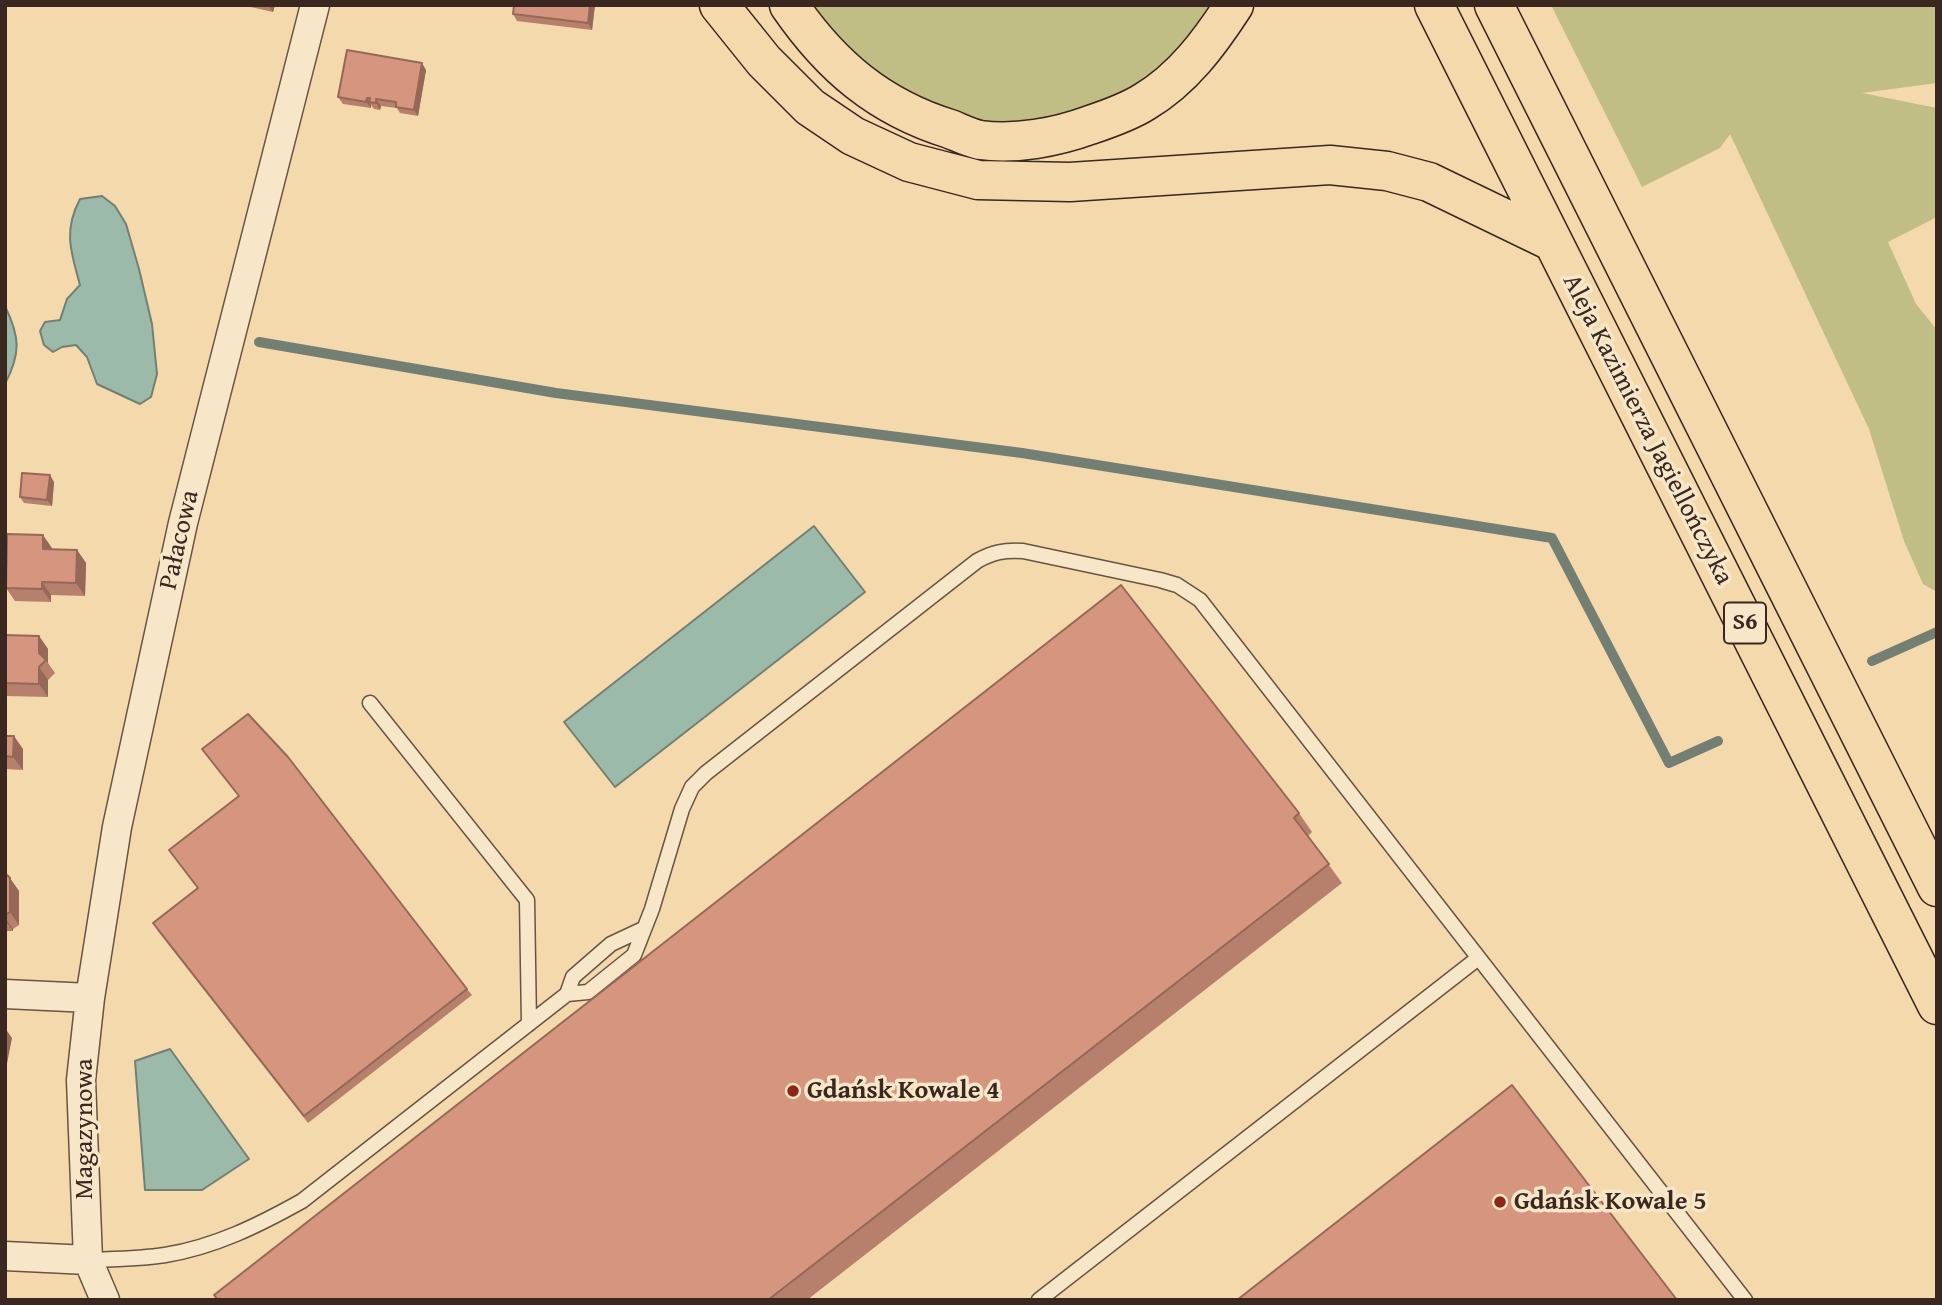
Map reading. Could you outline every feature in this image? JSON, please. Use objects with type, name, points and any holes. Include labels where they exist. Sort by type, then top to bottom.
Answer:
[{"type":"highway","points":[[719,5],[764,61],[810,107],[853,136],[909,162],[978,180],[1070,182],[1330,165],[1387,171],[1429,182],[1553,242]]},
{"type":"highway","points":[[789,5],[804,27],[842,69],[896,108],[923,121],[980,140],[1014,140],[1071,132],[1144,103],[1194,60],[1234,5]]},
{"type":"highway","name":"Aleja Kazimierza Jagiellończyka","points":[[1434,5],[1937,1005]]},
{"type":"highway","name":"Aleja Kazimierza Jagiellończyka","points":[[1494,5],[1937,887]]},
{"type":"street","name":"Pałacowa","points":[[90,998],[117,827],[183,523],[315,5]]},
{"type":"street","points":[[5,994],[90,998]]},
{"type":"street","name":"Magazynowa","points":[[90,998],[81,1080],[88,1260],[105,1300]]},
{"type":"street","points":[[5,1256],[88,1260]]},
{"type":"lane","points":[[567,994],[588,992],[634,955],[652,909],[682,809],[692,787],[706,773],[976,561],[1005,550],[1023,551],[1160,580],[1177,585],[1200,600],[1745,1300]]},
{"type":"lane","points":[[370,703],[527,901],[529,1024]]},
{"type":"lane","points":[[88,1260],[166,1255],[217,1242],[260,1225],[302,1201],[567,994],[573,977],[611,944],[643,929]]},
{"type":"lane","points":[[1039,1300],[1477,959]]},
{"type":"shaded area","points":[[809,5],[1214,5],[1182,49],[1135,88],[1103,102],[1033,122],[982,123],[929,106],[861,64]]},
{"type":"shaded area","points":[[1551,5],[1937,5],[1937,83],[1862,93],[1937,108],[1937,217],[1888,242],[1916,304],[1937,330],[1937,592],[1923,584],[1904,541],[1869,429],[1730,134],[1720,148],[1642,187]]},
{"type":"shaded area","points":[[102,196],[115,206],[126,224],[152,324],[157,374],[151,397],[140,404],[97,384],[87,357],[76,345],[62,347],[53,352],[44,345],[40,331],[45,322],[60,320],[67,299],[80,285],[70,232],[80,199]]},
{"type":"shaded area","points":[[5,306],[14,327],[17,345],[14,363],[5,384]]},
{"type":"shaded area","points":[[814,526],[865,592],[615,787],[564,722]]},
{"type":"shaded area","points":[[170,1049],[249,1159],[202,1190],[145,1190],[135,1061]]},
{"type":"building","points":[[514,5],[590,5],[588,23],[513,14]]},
{"type":"building","points":[[347,50],[422,63],[414,110],[396,107],[396,102],[376,99],[376,103],[369,102],[370,98],[367,98],[366,102],[338,97]]},
{"type":"building","points":[[22,473],[50,475],[47,500],[20,497]]},
{"type":"building","points":[[7,534],[43,535],[43,549],[77,550],[76,583],[42,582],[42,589],[6,588]]},
{"type":"building","name":"Gdańsk Kowale 4","points":[[1121,585],[1299,813],[1294,818],[1329,864],[768,1300],[218,1300],[214,1295]]},
{"type":"building","points":[[5,635],[39,636],[39,653],[46,660],[39,667],[39,684],[5,683]]},
{"type":"building","points":[[248,714],[288,757],[467,989],[304,1116],[153,923],[198,888],[169,850],[239,796],[202,749]]},
{"type":"building","points":[[5,736],[14,736],[13,757],[5,756]]},
{"type":"building","points":[[5,873],[10,878],[10,912],[5,915]]},
{"type":"building","name":"Gdańsk Kowale 5","points":[[1512,1085],[1677,1300],[1237,1300]]},
{"type":"waterway","points":[[259,342],[556,393],[1022,453],[1552,538],[1669,763],[1718,741]]},
{"type":"waterway","points":[[1872,661],[1937,632]]},
{"type":"place","name":"Gdańsk Kowale 4","points":[[793,1091]]},
{"type":"place","name":"Gdańsk Kowale 5","points":[[1500,1202]]}]
